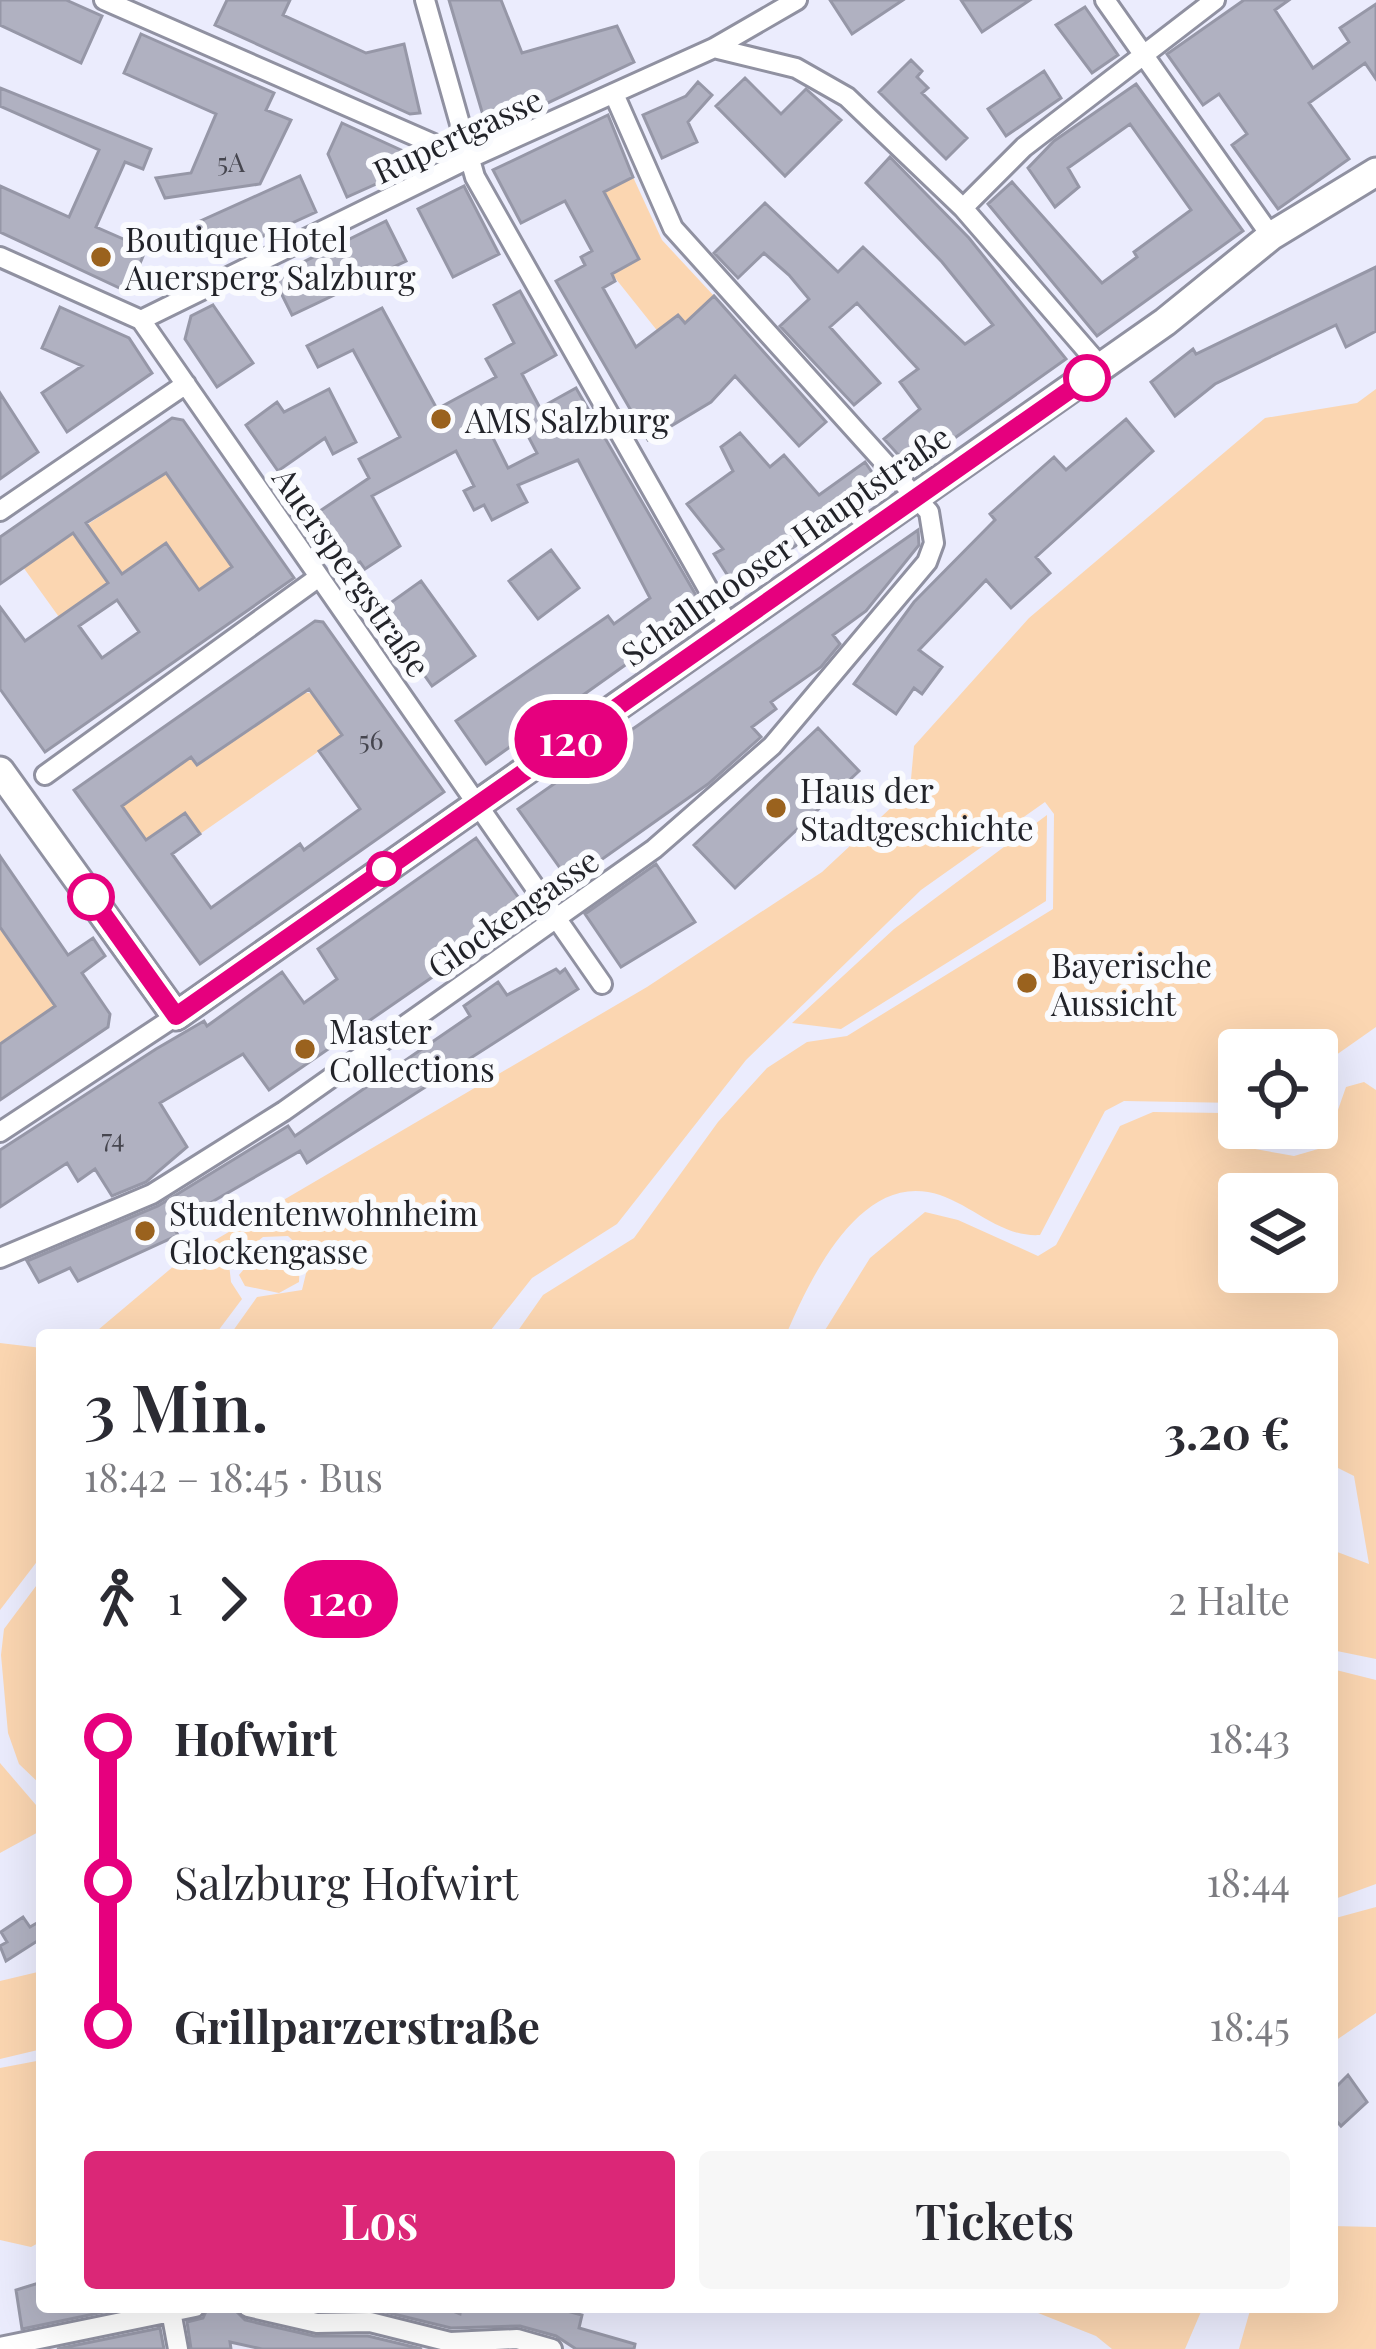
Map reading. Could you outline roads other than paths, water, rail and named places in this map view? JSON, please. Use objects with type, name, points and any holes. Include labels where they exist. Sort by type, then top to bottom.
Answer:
[{"type":"street","points":[[104,0],[468,159]]},
{"type":"street","points":[[424,0],[468,159],[729,626]]},
{"type":"street","name":"Rupertgasse","points":[[141,320],[468,159],[714,48],[797,0]]},
{"type":"street","points":[[1105,0],[1271,236]]},
{"type":"street","points":[[963,208],[1024,147],[1215,0]]},
{"type":"street","points":[[714,48],[726,55],[796,68],[826,81],[963,208],[1101,367]]},
{"type":"street","points":[[614,94],[673,228],[916,497]]},
{"type":"street","name":"Schallmooser Hauptstraße","points":[[176,1016],[1101,367],[1271,236],[1376,172]]},
{"type":"street","points":[[0,257],[141,320]]},
{"type":"street","name":"Auerspergstraße","points":[[141,320],[602,984]]},
{"type":"street","points":[[0,511],[186,384]]},
{"type":"street","name":"Glockengasse","points":[[0,1258],[152,1194],[284,1111],[557,917],[736,782],[927,562],[935,526],[916,497]]},
{"type":"street","points":[[45,775],[320,577]]},
{"type":"street","points":[[0,771],[9,800],[176,1016],[0,1132]]},
{"type":"street","points":[[0,2347],[162,2313]]},
{"type":"street","points":[[171,2313],[178,2349]]},
{"type":"street","points":[[274,2313],[317,2323],[370,2322],[472,2344],[518,2338],[552,2349]]},
{"type":"place","name":"Boutique Hotel Auersperg Salzburg","points":[[101,257]]},
{"type":"place","name":"AMS Salzburg","points":[[441,419]]},
{"type":"place","name":"Haus der Stadtgeschichte","points":[[776,808]]},
{"type":"place","name":"Bayerische Aussicht","points":[[1027,983]]},
{"type":"place","name":"Master Collections","points":[[305,1049]]},
{"type":"place","name":"Studentenwohnheim Glockengasse","points":[[145,1231]]}]
